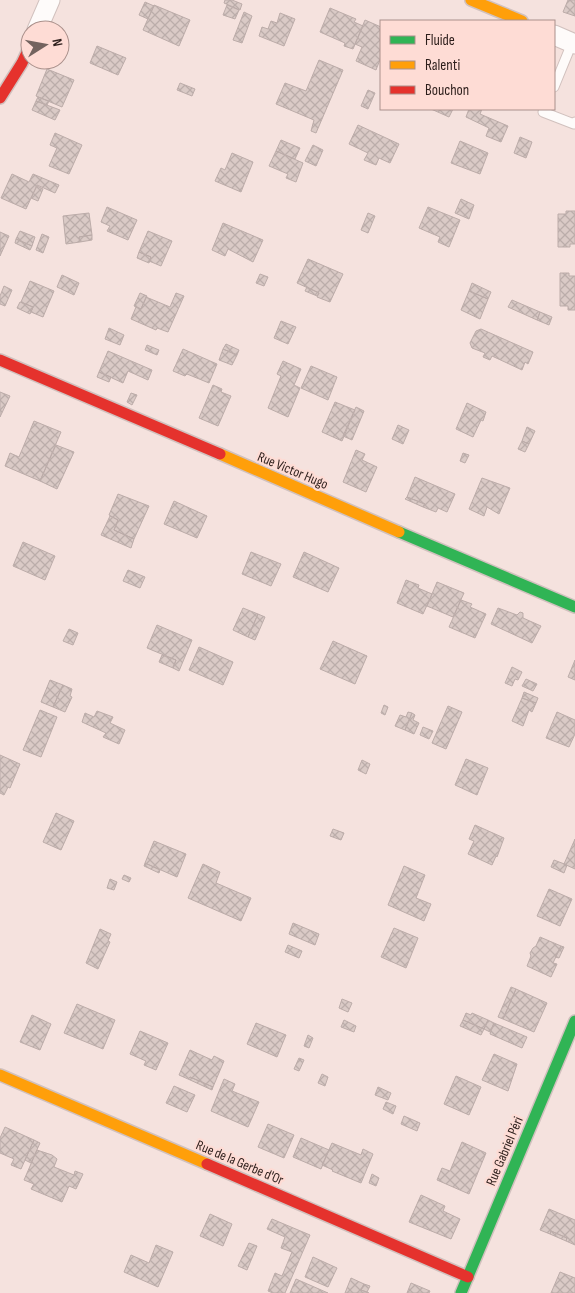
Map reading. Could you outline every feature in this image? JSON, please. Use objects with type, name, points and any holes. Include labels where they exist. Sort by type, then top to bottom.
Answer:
[{"type":"street","points":[[41,20],[50,0]]},
{"type":"street","points":[[471,0],[520,20]]},
{"type":"street","points":[[555,35],[574,43]]},
{"type":"street","points":[[0,98],[20,66]]},
{"type":"street","name":"Rue Victor Hugo","points":[[0,360],[575,607]]},
{"type":"street","name":"Rue Gabriel Péri","points":[[461,1293],[575,1021]]},
{"type":"street","name":"Rue de la Gerbe d'Or","points":[[0,1075],[468,1277]]},
{"type":"lane","points":[[555,85],[574,43]]},
{"type":"lane","points":[[544,110],[543,112],[574,124],[575,122]]},
{"type":"building","points":[[225,0],[232,0],[242,4],[240,10],[224,3]]},
{"type":"building","points":[[568,0],[575,0],[575,16],[563,12]]},
{"type":"building","points":[[145,2],[154,6],[148,19],[139,15]]},
{"type":"building","points":[[154,5],[190,20],[179,46],[143,30]]},
{"type":"building","points":[[227,5],[239,10],[235,19],[223,15]]},
{"type":"building","points":[[330,8],[356,19],[354,22],[363,26],[353,49],[344,46],[345,43],[320,32]]},
{"type":"building","points":[[244,12],[252,16],[242,43],[233,40]]},
{"type":"building","points":[[280,13],[295,19],[284,46],[259,36],[262,27],[268,29],[271,21],[277,23]]},
{"type":"building","points":[[365,20],[380,27],[380,60],[376,70],[356,61],[362,47],[355,44]]},
{"type":"building","points":[[97,46],[126,58],[118,75],[90,63]]},
{"type":"building","points":[[319,60],[343,70],[316,133],[311,131],[314,120],[276,104],[285,83],[306,91]]},
{"type":"building","points":[[47,70],[74,80],[62,107],[36,96]]},
{"type":"building","points":[[180,83],[195,89],[192,96],[177,90]]},
{"type":"building","points":[[368,90],[375,93],[368,109],[361,106]]},
{"type":"building","points":[[38,97],[49,101],[47,105],[36,101]]},
{"type":"building","points":[[36,101],[60,110],[55,120],[32,110]]},
{"type":"building","points":[[433,110],[452,110],[449,117]]},
{"type":"building","points":[[469,110],[482,110],[480,114],[508,126],[501,142],[486,136],[489,128],[466,117]]},
{"type":"building","points":[[358,125],[399,144],[390,163],[379,158],[376,165],[364,160],[368,153],[349,144]]},
{"type":"building","points":[[55,133],[82,145],[69,174],[49,166],[57,148],[50,145]]},
{"type":"building","points":[[520,137],[532,142],[526,158],[514,153]]},
{"type":"building","points":[[281,140],[300,148],[295,159],[276,151]]},
{"type":"building","points":[[460,141],[488,153],[480,174],[451,163]]},
{"type":"building","points":[[313,145],[323,150],[316,166],[305,161]]},
{"type":"building","points":[[276,151],[303,163],[296,182],[286,178],[288,174],[269,166]]},
{"type":"building","points":[[232,153],[253,162],[241,192],[215,181],[221,168],[225,170]]},
{"type":"building","points":[[12,174],[29,182],[33,174],[59,185],[55,193],[37,185],[26,209],[1,198]]},
{"type":"building","points":[[37,186],[43,189],[38,201],[31,198]]},
{"type":"building","points":[[461,199],[474,205],[469,219],[455,213]]},
{"type":"building","points":[[107,207],[137,220],[128,240],[107,231],[110,226],[101,222]]},
{"type":"building","points":[[428,207],[460,220],[449,247],[438,242],[440,237],[419,228]]},
{"type":"building","points":[[566,211],[575,211],[575,244],[570,244],[570,247],[558,247],[558,214],[566,214]]},
{"type":"building","points":[[89,213],[92,235],[79,237],[80,242],[66,244],[63,216]]},
{"type":"building","points":[[368,213],[375,216],[368,233],[361,230]]},
{"type":"building","points":[[223,223],[263,240],[253,262],[228,249],[225,256],[212,250]]},
{"type":"building","points":[[20,231],[35,237],[32,246],[16,239]]},
{"type":"building","points":[[148,231],[172,241],[161,266],[149,261],[151,257],[139,252]]},
{"type":"building","points":[[0,232],[9,236],[0,256]]},
{"type":"building","points":[[42,234],[49,237],[43,253],[36,250]]},
{"type":"building","points":[[92,235],[92,240],[80,242],[79,237]]},
{"type":"building","points":[[16,239],[32,246],[30,250],[15,243]]},
{"type":"building","points":[[139,252],[151,257],[149,263],[137,258]]},
{"type":"building","points":[[308,259],[343,274],[330,302],[317,297],[319,293],[297,283]]},
{"type":"building","points":[[560,273],[569,273],[569,276],[575,276],[575,310],[568,310],[568,306],[560,306]]},
{"type":"building","points":[[260,274],[268,277],[264,286],[256,283]]},
{"type":"building","points":[[62,275],[79,283],[74,295],[57,287]]},
{"type":"building","points":[[30,281],[54,291],[43,317],[31,312],[33,307],[21,302]]},
{"type":"building","points":[[472,283],[491,292],[488,299],[469,291]]},
{"type":"building","points":[[4,286],[12,290],[5,306],[0,304],[0,296]]},
{"type":"building","points":[[307,287],[319,293],[317,296],[305,291]]},
{"type":"building","points":[[469,291],[488,299],[480,319],[461,310]]},
{"type":"building","points":[[140,293],[147,296],[141,309],[134,306]]},
{"type":"building","points":[[176,293],[184,296],[168,332],[157,328],[156,330],[131,319],[136,307],[141,309],[146,297],[170,307]]},
{"type":"building","points":[[512,300],[540,312],[537,320],[508,307]]},
{"type":"building","points":[[20,302],[33,307],[30,314],[17,308]]},
{"type":"building","points":[[540,312],[552,317],[549,325],[537,320]]},
{"type":"building","points":[[281,321],[296,327],[288,344],[274,338]]},
{"type":"building","points":[[109,328],[124,335],[120,345],[105,339]]},
{"type":"building","points":[[481,329],[533,352],[528,364],[525,362],[522,370],[492,356],[490,360],[483,357],[485,353],[472,348],[470,343],[476,331]]},
{"type":"building","points":[[226,344],[239,350],[237,355],[223,349]]},
{"type":"building","points":[[147,345],[159,350],[157,355],[145,350]]},
{"type":"building","points":[[183,349],[217,364],[209,383],[187,374],[185,376],[173,371]]},
{"type":"building","points":[[223,349],[237,355],[232,365],[219,360]]},
{"type":"building","points":[[108,351],[152,370],[148,380],[128,371],[123,383],[99,372]]},
{"type":"building","points":[[283,361],[301,369],[294,385],[300,388],[288,417],[268,408],[281,376],[277,374]]},
{"type":"building","points":[[311,366],[337,377],[328,400],[301,388]]},
{"type":"building","points":[[99,372],[111,377],[109,382],[97,377]]},
{"type":"building","points":[[213,385],[222,389],[221,392],[231,396],[218,426],[199,418]]},
{"type":"building","points":[[0,392],[10,396],[0,417]]},
{"type":"building","points":[[131,393],[137,395],[132,405],[127,402]]},
{"type":"building","points":[[335,402],[355,410],[342,441],[322,432]]},
{"type":"building","points":[[467,403],[486,412],[473,437],[456,429]]},
{"type":"building","points":[[356,407],[364,411],[352,440],[343,436]]},
{"type":"building","points":[[34,421],[61,432],[40,481],[5,466],[10,453],[19,457]]},
{"type":"building","points":[[398,425],[409,430],[403,444],[392,439]]},
{"type":"building","points":[[527,427],[535,431],[529,444],[522,441]]},
{"type":"building","points":[[522,441],[529,444],[525,452],[518,449]]},
{"type":"building","points":[[56,445],[74,452],[57,489],[40,481]]},
{"type":"building","points":[[356,450],[365,454],[362,460],[377,467],[366,492],[343,482]]},
{"type":"building","points":[[463,453],[469,455],[465,463],[460,461]]},
{"type":"building","points":[[415,477],[455,494],[447,512],[438,508],[436,512],[423,507],[425,504],[407,497]]},
{"type":"building","points":[[482,478],[510,488],[499,514],[487,507],[484,516],[469,509]]},
{"type":"building","points":[[118,494],[149,506],[134,539],[114,530],[118,520],[109,515]]},
{"type":"building","points":[[407,497],[425,504],[423,507],[405,499]]},
{"type":"building","points":[[174,501],[207,516],[197,538],[164,524]]},
{"type":"building","points":[[110,516],[118,520],[114,530],[134,539],[131,548],[101,535]]},
{"type":"building","points":[[23,542],[55,556],[45,580],[13,566]]},
{"type":"building","points":[[251,552],[281,564],[271,586],[242,574]]},
{"type":"building","points":[[304,552],[339,568],[328,592],[293,577]]},
{"type":"building","points":[[128,570],[145,577],[140,588],[123,581]]},
{"type":"building","points":[[406,580],[419,585],[418,588],[432,594],[423,614],[397,603]]},
{"type":"building","points":[[437,582],[464,593],[453,617],[427,606]]},
{"type":"building","points":[[461,600],[472,604],[470,607],[486,614],[475,638],[449,627]]},
{"type":"building","points":[[243,608],[258,614],[248,637],[233,630]]},
{"type":"building","points":[[498,608],[517,615],[520,612],[523,613],[523,618],[541,626],[532,643],[491,624]]},
{"type":"building","points":[[258,614],[265,617],[255,640],[248,637]]},
{"type":"building","points":[[157,625],[192,640],[179,671],[173,668],[176,660],[147,648]]},
{"type":"building","points":[[69,629],[78,633],[73,645],[63,641]]},
{"type":"building","points":[[333,641],[367,656],[355,684],[320,669]]},
{"type":"building","points":[[199,647],[233,662],[223,685],[189,670]]},
{"type":"building","points":[[162,655],[176,660],[173,668],[159,662]]},
{"type":"building","points":[[575,660],[575,680],[568,677]]},
{"type":"building","points":[[512,667],[522,672],[518,680],[515,679],[512,686],[505,683]]},
{"type":"building","points":[[526,679],[537,684],[533,691],[522,686]]},
{"type":"building","points":[[50,680],[63,685],[53,707],[41,702]]},
{"type":"building","points":[[63,685],[72,689],[70,696],[72,697],[65,712],[53,707]]},
{"type":"building","points":[[524,692],[538,698],[536,703],[522,698]]},
{"type":"building","points":[[522,698],[536,703],[532,712],[529,710],[523,726],[512,721]]},
{"type":"building","points":[[384,705],[388,707],[385,715],[381,713]]},
{"type":"building","points":[[448,706],[462,712],[446,749],[432,743]]},
{"type":"building","points":[[40,710],[57,717],[41,757],[23,750]]},
{"type":"building","points":[[97,711],[113,717],[110,723],[125,730],[119,744],[103,737],[106,733],[82,722],[85,713],[94,717]]},
{"type":"building","points":[[408,712],[412,713],[405,730],[395,726],[400,715],[406,717]]},
{"type":"building","points":[[557,712],[575,720],[575,734],[569,747],[546,738]]},
{"type":"building","points":[[412,713],[415,715],[413,720],[419,723],[414,734],[405,730]]},
{"type":"building","points":[[423,727],[433,731],[429,739],[420,735]]},
{"type":"building","points":[[0,755],[20,764],[10,788],[8,787],[4,795],[0,793]]},
{"type":"building","points":[[466,759],[488,768],[477,795],[455,785]]},
{"type":"building","points":[[362,760],[370,764],[366,774],[358,770]]},
{"type":"building","points":[[56,813],[74,821],[61,850],[43,842]]},
{"type":"building","points":[[475,825],[504,838],[492,865],[468,854],[474,841],[469,839]]},
{"type":"building","points":[[333,829],[344,833],[341,840],[330,836]]},
{"type":"building","points":[[575,839],[575,869],[564,864]]},
{"type":"building","points":[[154,841],[186,854],[177,877],[145,863]]},
{"type":"building","points":[[554,860],[567,865],[564,873],[551,867]]},
{"type":"building","points":[[145,863],[160,870],[159,873],[144,866]]},
{"type":"building","points":[[203,864],[220,872],[216,883],[251,898],[241,921],[188,898]]},
{"type":"building","points":[[404,866],[425,875],[416,898],[431,904],[424,921],[388,905]]},
{"type":"building","points":[[124,875],[131,878],[129,882],[122,879]]},
{"type":"building","points":[[110,879],[117,882],[114,890],[107,888]]},
{"type":"building","points":[[549,889],[572,899],[560,926],[537,916]]},
{"type":"building","points":[[293,923],[319,934],[315,945],[289,934]]},
{"type":"building","points":[[394,928],[418,938],[406,968],[381,957]]},
{"type":"building","points":[[100,929],[111,934],[108,941],[110,942],[98,969],[86,963]]},
{"type":"building","points":[[540,937],[561,946],[553,963],[557,964],[551,977],[527,966],[531,956],[530,953]]},
{"type":"building","points":[[288,945],[302,951],[299,958],[285,952]]},
{"type":"building","points":[[561,946],[564,947],[559,958],[555,957]]},
{"type":"building","points":[[511,987],[516,989],[503,1019],[498,1017]]},
{"type":"building","points":[[516,989],[547,1003],[534,1032],[503,1019]]},
{"type":"building","points":[[342,999],[352,1003],[348,1012],[339,1008]]},
{"type":"building","points":[[77,1004],[115,1020],[103,1049],[64,1033]]},
{"type":"building","points":[[466,1013],[471,1015],[472,1013],[488,1020],[484,1029],[463,1020]]},
{"type":"building","points":[[32,1015],[51,1024],[40,1050],[20,1042]]},
{"type":"building","points":[[344,1020],[356,1026],[354,1032],[341,1027]]},
{"type":"building","points":[[463,1020],[484,1029],[481,1035],[460,1026]]},
{"type":"building","points":[[488,1020],[494,1023],[490,1032],[484,1029]]},
{"type":"building","points":[[256,1023],[286,1035],[277,1057],[247,1044]]},
{"type":"building","points":[[494,1023],[527,1037],[522,1048],[490,1034]]},
{"type":"building","points":[[140,1031],[168,1043],[156,1070],[144,1065],[146,1061],[130,1054]]},
{"type":"building","points":[[308,1035],[313,1038],[309,1048],[304,1046]]},
{"type":"building","points":[[190,1050],[212,1060],[214,1056],[224,1061],[213,1087],[190,1077],[188,1079],[179,1075]]},
{"type":"building","points":[[494,1054],[517,1064],[508,1091],[482,1080]]},
{"type":"building","points":[[299,1058],[304,1060],[299,1071],[294,1069]]},
{"type":"building","points":[[322,1074],[328,1077],[325,1086],[318,1083]]},
{"type":"building","points":[[456,1076],[481,1087],[469,1115],[444,1104]]},
{"type":"building","points":[[190,1077],[213,1087],[212,1090],[188,1079]]},
{"type":"building","points":[[224,1079],[235,1084],[232,1091],[259,1102],[248,1127],[211,1111]]},
{"type":"building","points":[[174,1086],[195,1095],[187,1112],[166,1103]]},
{"type":"building","points":[[378,1087],[391,1093],[388,1100],[375,1095]]},
{"type":"building","points":[[386,1102],[396,1106],[393,1114],[383,1109]]},
{"type":"building","points":[[404,1116],[420,1123],[417,1131],[401,1124]]},
{"type":"building","points":[[268,1124],[294,1135],[284,1158],[258,1147]]},
{"type":"building","points":[[5,1127],[34,1140],[21,1169],[11,1165],[14,1159],[0,1153],[0,1138]]},
{"type":"building","points":[[301,1138],[329,1150],[321,1169],[293,1157]]},
{"type":"building","points":[[34,1140],[40,1143],[31,1163],[25,1160]]},
{"type":"building","points":[[462,1142],[486,1153],[469,1194],[437,1180],[442,1168],[450,1171]]},
{"type":"building","points":[[332,1143],[361,1155],[363,1149],[373,1154],[361,1183],[322,1165]]},
{"type":"building","points":[[37,1150],[52,1155],[57,1159],[54,1167],[74,1175],[75,1171],[83,1174],[76,1189],[69,1186],[62,1202],[31,1189],[34,1184],[24,1180]]},
{"type":"building","points":[[372,1174],[379,1178],[376,1186],[369,1183]]},
{"type":"building","points":[[421,1195],[445,1206],[443,1211],[460,1219],[451,1239],[409,1222]]},
{"type":"building","points":[[549,1209],[575,1220],[575,1245],[566,1241],[567,1238],[551,1231],[550,1234],[540,1230]]},
{"type":"building","points":[[210,1214],[232,1224],[223,1246],[200,1236]]},
{"type":"building","points":[[272,1219],[310,1235],[285,1293],[268,1291],[275,1273],[282,1276],[292,1252],[281,1248],[285,1237],[267,1229]]},
{"type":"building","points":[[551,1231],[567,1238],[566,1241],[550,1234]]},
{"type":"building","points":[[249,1243],[257,1246],[247,1270],[238,1266]]},
{"type":"building","points":[[156,1245],[173,1252],[158,1287],[124,1272],[131,1255],[149,1263]]},
{"type":"building","points":[[313,1257],[337,1268],[328,1287],[305,1277]]},
{"type":"building","points":[[560,1272],[575,1278],[575,1293],[551,1293]]},
{"type":"building","points":[[351,1278],[364,1284],[361,1290],[369,1293],[345,1293]]},
{"type":"building","points":[[296,1279],[328,1293],[290,1293]]},
{"type":"building","points":[[411,1283],[430,1291],[429,1293],[407,1293]]},
{"type":"building","points":[[364,1284],[370,1286],[367,1292],[361,1290]]},
{"type":"traffic: fast","points":[[399,532],[575,607]]},
{"type":"traffic: fast","points":[[461,1293],[575,1021]]},
{"type":"traffic: slow","points":[[471,0],[520,20]]},
{"type":"traffic: slow","points":[[220,454],[399,532]]},
{"type":"traffic: slow","points":[[0,1075],[207,1164]]},
{"type":"traffic: jam","points":[[0,98],[20,66]]},
{"type":"traffic: jam","points":[[0,360],[220,454]]},
{"type":"traffic: jam","points":[[207,1164],[468,1277]]}]
